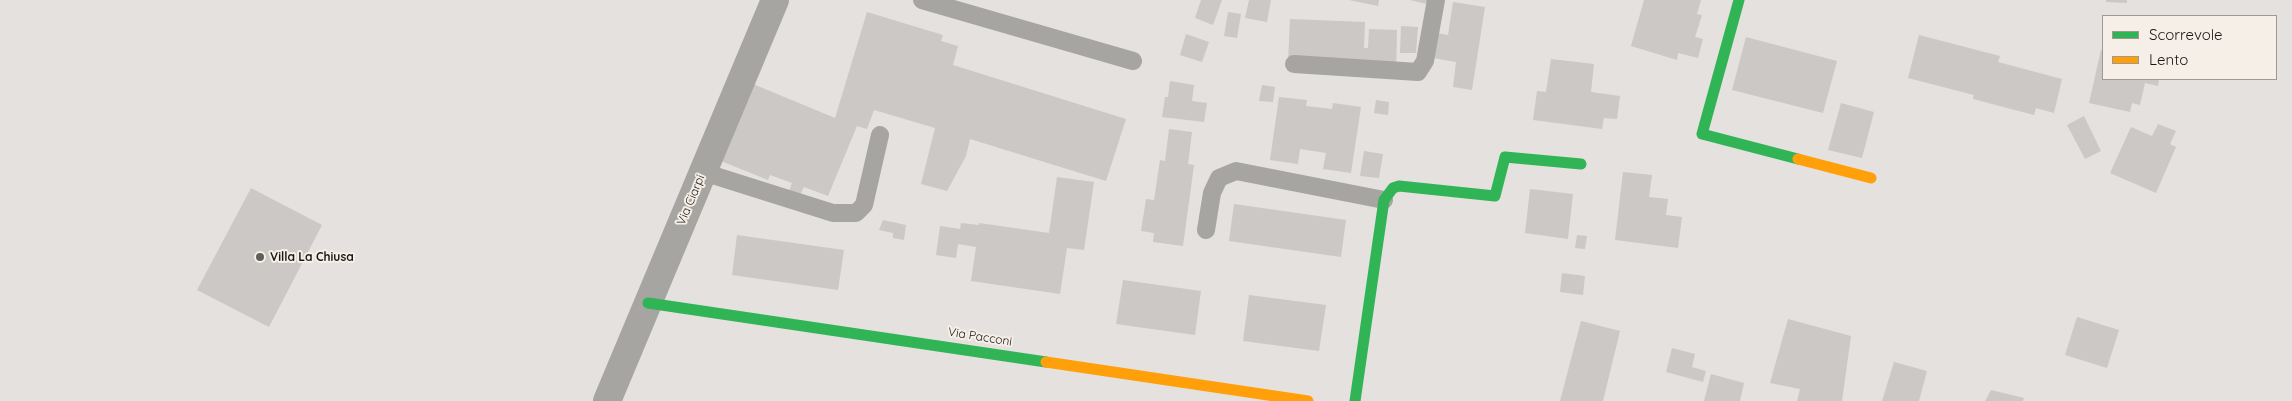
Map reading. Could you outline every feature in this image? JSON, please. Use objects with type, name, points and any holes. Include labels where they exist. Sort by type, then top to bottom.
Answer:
[{"type":"street","name":"Via Ciarpi","points":[[607,401],[775,0]]},
{"type":"street","points":[[1739,0],[1702,134],[1871,178]]},
{"type":"street","points":[[1355,401],[1384,200],[1393,188],[1399,186],[1495,196],[1505,157],[1581,164]]},
{"type":"street","name":"Via Pacconi","points":[[648,303],[1308,401]]},
{"type":"lane","points":[[922,0],[1133,61]]},
{"type":"lane","points":[[1294,64],[1418,72],[1425,61],[1436,0]]},
{"type":"lane","points":[[703,172],[833,213],[856,213],[864,205],[880,135]]},
{"type":"lane","points":[[1206,230],[1212,193],[1219,178],[1236,171],[1384,200]]},
{"type":"building","points":[[1201,0],[1222,0],[1213,25],[1195,18]]},
{"type":"building","points":[[1249,0],[1271,0],[1267,22],[1245,18]]},
{"type":"building","points":[[1349,0],[1379,0],[1378,6]]},
{"type":"building","points":[[1410,0],[1428,0],[1427,4]]},
{"type":"building","points":[[1644,0],[1701,0],[1697,14],[1702,15],[1695,37],[1703,39],[1698,58],[1678,53],[1677,60],[1631,46]]},
{"type":"building","points":[[2106,0],[2127,0],[2127,3],[2106,2]]},
{"type":"building","points":[[1453,2],[1485,7],[1472,90],[1453,87],[1456,62],[1433,58],[1437,33],[1448,35]]},
{"type":"building","points":[[867,12],[943,35],[941,41],[958,46],[953,65],[1126,119],[1106,181],[970,139],[966,156],[947,191],[921,184],[935,128],[874,110],[867,129],[857,126],[828,196],[804,187],[798,199],[788,194],[792,183],[770,175],[768,180],[721,161],[753,84],[835,118]]},
{"type":"building","points":[[1228,12],[1241,14],[1237,38],[1224,36]]},
{"type":"building","points":[[1290,19],[1365,22],[1364,48],[1368,48],[1369,29],[1397,30],[1396,74],[1288,64]]},
{"type":"building","points":[[1401,26],[1418,27],[1416,53],[1400,53]]},
{"type":"building","points":[[1186,34],[1209,42],[1202,62],[1180,55]]},
{"type":"building","points":[[1919,35],[2000,56],[1998,62],[2062,79],[2054,113],[2036,108],[2034,115],[1973,99],[1974,95],[1908,78]]},
{"type":"building","points":[[1746,37],[1837,61],[1823,113],[1732,90]]},
{"type":"building","points":[[2101,50],[2102,80],[2159,80],[2158,86],[2145,83],[2140,105],[2132,103],[2130,112],[2089,103]]},
{"type":"building","points":[[1551,59],[1594,64],[1591,92],[1620,96],[1617,119],[1604,118],[1602,129],[1533,120],[1537,91],[1546,92]]},
{"type":"building","points":[[1170,81],[1194,85],[1192,101],[1207,103],[1204,122],[1162,117],[1165,97],[1168,97]]},
{"type":"building","points":[[1262,85],[1275,87],[1273,102],[1259,101]]},
{"type":"building","points":[[1279,97],[1307,100],[1306,106],[1332,109],[1333,103],[1361,107],[1351,173],[1323,169],[1326,153],[1300,149],[1298,164],[1270,160]]},
{"type":"building","points":[[1376,100],[1389,102],[1388,115],[1374,113]]},
{"type":"building","points":[[1841,103],[1874,112],[1862,158],[1828,150]]},
{"type":"building","points":[[2084,116],[2101,151],[2085,159],[2067,125]]},
{"type":"building","points":[[2158,124],[2176,131],[2170,144],[2176,147],[2156,193],[2110,173],[2131,127],[2152,136]]},
{"type":"building","points":[[1169,129],[1192,132],[1188,164],[1194,165],[1183,246],[1153,242],[1154,233],[1141,231],[1146,199],[1154,200],[1160,160],[1165,161]]},
{"type":"building","points":[[1364,151],[1383,154],[1379,178],[1360,176]]},
{"type":"building","points":[[1623,172],[1652,175],[1649,197],[1668,199],[1666,215],[1682,217],[1678,248],[1615,240]]},
{"type":"building","points":[[1057,177],[1094,182],[1084,250],[1067,248],[1060,294],[971,281],[976,247],[958,244],[956,258],[936,255],[940,226],[960,229],[961,223],[979,225],[979,223],[1049,233]]},
{"type":"building","name":"Villa La Chiusa","points":[[251,188],[322,225],[269,327],[197,290]]},
{"type":"building","points":[[1530,189],[1573,194],[1568,239],[1525,233]]},
{"type":"building","points":[[1234,204],[1346,220],[1341,257],[1229,241]]},
{"type":"building","points":[[883,220],[906,225],[904,240],[893,238],[893,233],[879,230]]},
{"type":"building","points":[[737,235],[844,250],[838,290],[732,275]]},
{"type":"building","points":[[1577,235],[1587,236],[1585,249],[1575,248]]},
{"type":"building","points":[[1562,273],[1585,276],[1583,295],[1560,292]]},
{"type":"building","points":[[1123,280],[1201,291],[1195,335],[1116,324]]},
{"type":"building","points":[[1249,295],[1326,305],[1319,351],[1243,341]]},
{"type":"building","points":[[2077,317],[2119,330],[2107,368],[2065,355]]},
{"type":"building","points":[[1788,319],[1851,336],[1842,401],[1797,401],[1800,389],[1770,383]]},
{"type":"building","points":[[1581,321],[1620,331],[1603,401],[1560,401]]},
{"type":"building","points":[[1672,348],[1695,354],[1692,367],[1706,371],[1703,382],[1666,372]]},
{"type":"building","points":[[1894,362],[1927,371],[1919,401],[1882,401]]},
{"type":"building","points":[[1711,374],[1744,383],[1740,401],[1704,401]]},
{"type":"building","points":[[1991,390],[2024,398],[2023,401],[1985,401]]},
{"type":"traffic: fast","points":[[1739,0],[1702,134],[1798,159]]},
{"type":"traffic: fast","points":[[1355,401],[1384,200],[1393,188],[1399,186],[1495,196],[1505,157],[1581,164]]},
{"type":"traffic: fast","points":[[648,303],[1046,362]]},
{"type":"traffic: slow","points":[[1798,159],[1871,178]]},
{"type":"traffic: slow","points":[[1046,362],[1308,401]]},
{"type":"place","name":"Villa La Chiusa","points":[[260,257]]}]
